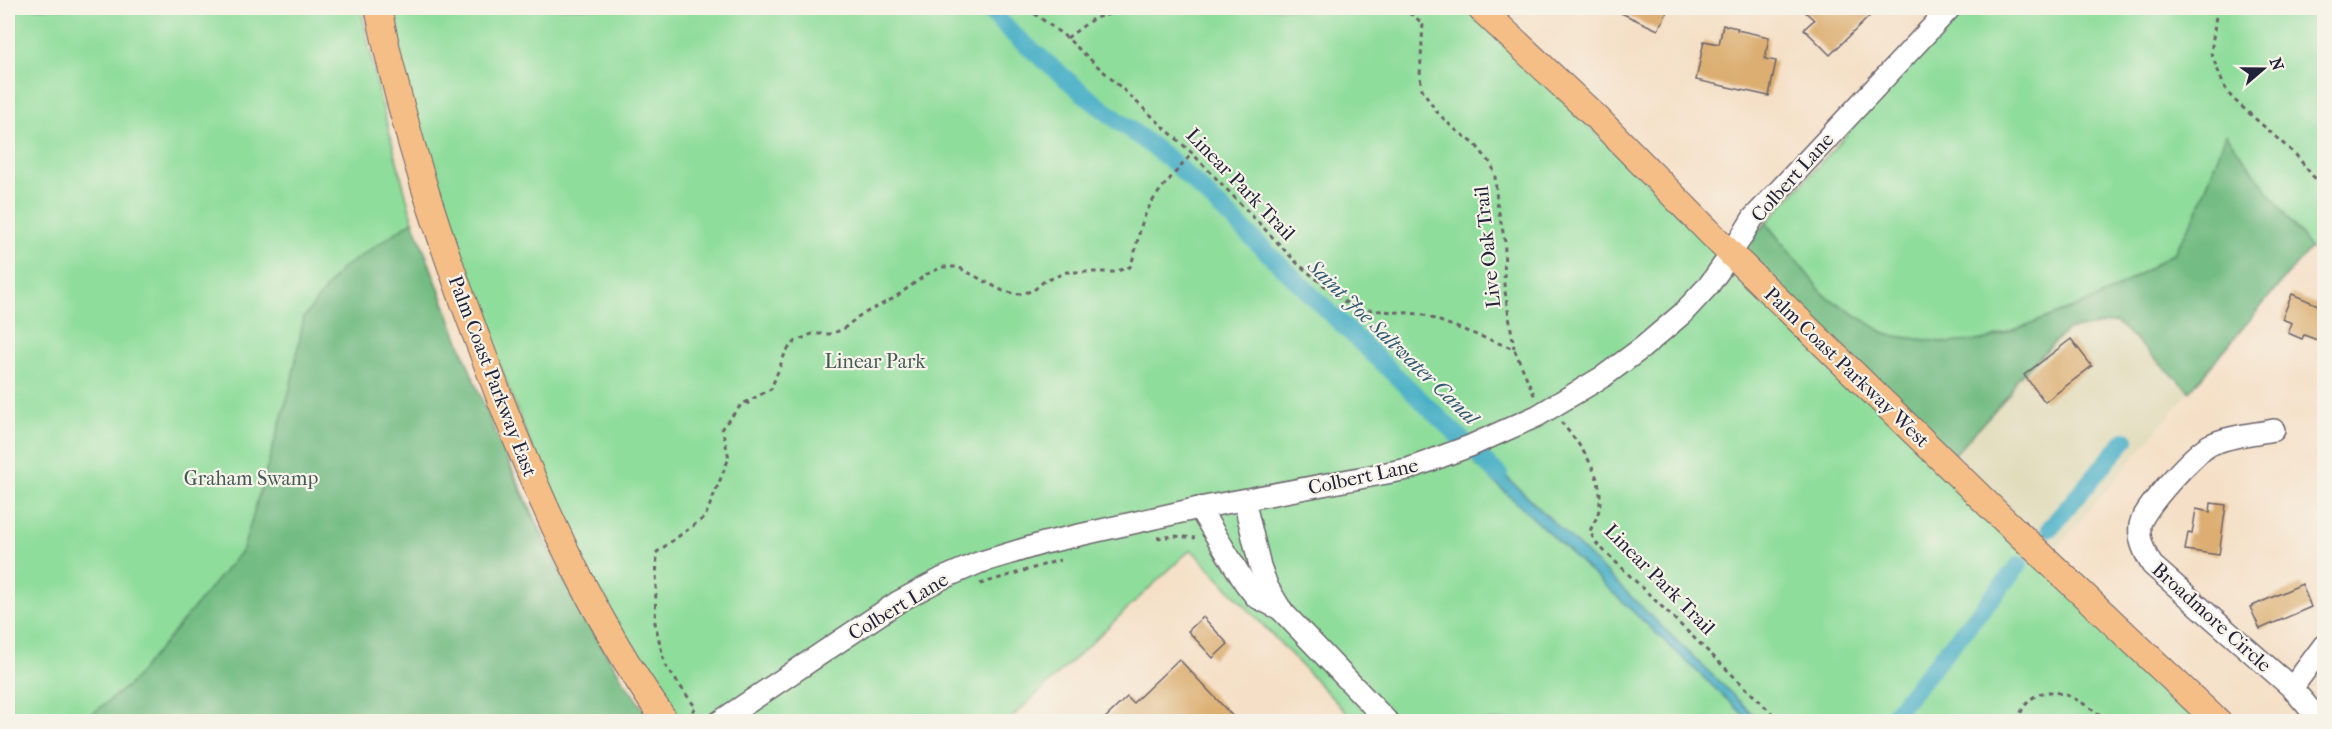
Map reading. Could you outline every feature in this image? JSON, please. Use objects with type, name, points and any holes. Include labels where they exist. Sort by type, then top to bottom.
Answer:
[{"type":"main road","name":"Palm Coast Parkway East","points":[[378,8],[393,76],[423,189],[514,435],[572,566],[618,646],[666,722]]},
{"type":"main road","name":"Palm Coast Parkway West","points":[[1480,8],[1599,120],[1731,254],[1998,513],[2218,722]]},
{"type":"street","name":"Colbert Lane","points":[[718,722],[898,602],[978,563],[1044,543],[1199,508],[1408,469],[1500,434],[1550,410],[1604,376],[1701,296],[1753,218],[1950,8]]},
{"type":"street","name":"Broadmore Circle","points":[[2274,430],[2216,442],[2204,448],[2143,515],[2140,527],[2141,541],[2152,565],[2292,688],[2321,722]]},
{"type":"street","points":[[1244,500],[1260,566],[1268,588],[1282,611],[1388,722]]},
{"type":"street","points":[[1199,508],[1256,597],[1282,611]]},
{"type":"street","points":[[2292,688],[2325,645]]},
{"type":"path","name":"Linear Park Trail","points":[[1027,8],[1066,38],[1192,153],[1298,264],[1342,300],[1356,309],[1421,314],[1509,346],[1515,351],[1525,371],[1532,395],[1550,410],[1577,441],[1598,478],[1600,509],[1590,531],[1595,542],[1781,722]]},
{"type":"path","points":[[1066,38],[1095,18],[1115,13],[1121,8]]},
{"type":"path","name":"Live Oak Trail","points":[[1392,8],[1413,15],[1423,24],[1420,75],[1422,89],[1436,111],[1453,128],[1475,144],[1492,165],[1505,242],[1504,285],[1515,351]]},
{"type":"path","points":[[2217,8],[2211,53],[2224,86],[2232,98],[2296,155],[2325,190]]},
{"type":"path","points":[[678,722],[696,708],[665,665],[655,623],[657,552],[705,517],[729,458],[722,428],[746,401],[771,389],[786,351],[796,341],[812,334],[829,334],[842,330],[859,316],[894,298],[927,274],[943,267],[958,267],[1003,291],[1018,294],[1033,291],[1043,282],[1067,272],[1114,272],[1130,267],[1136,253],[1145,214],[1155,198],[1192,153]]},
{"type":"path","points":[[746,401],[750,406]]},
{"type":"path","points":[[1155,538],[1175,536],[1202,539]]},
{"type":"path","points":[[973,586],[1066,558]]},
{"type":"path","points":[[2020,722],[2023,708],[2035,696],[2058,693],[2074,697],[2110,722]]},
{"type":"shaded area","points":[[2116,322],[2190,391],[2053,553],[1954,455],[2010,393],[2017,379],[2067,330]]},
{"type":"green space","name":"Graham Swamp","points":[[8,8],[361,8],[379,94],[413,221],[489,420],[563,577],[626,686],[652,721],[8,721]]},
{"type":"green space","name":"Linear Park","points":[[390,8],[1468,8],[2203,721],[1354,721],[1191,549],[1008,721],[677,721],[572,551],[453,246],[415,113]]},
{"type":"green space","points":[[1962,8],[2324,8],[2324,261],[2310,248],[2226,135],[2196,214],[2175,252],[2116,289],[2087,303],[1986,340],[1949,343],[1887,335],[1824,295],[1766,223]]},
{"type":"green space","points":[[2226,134],[2310,248],[2190,391],[2116,322],[2067,330],[2017,379],[2010,393],[1954,455],[1742,249],[1766,223],[1824,295],[1887,335],[1949,343],[1986,340],[2087,303],[2116,289],[2175,252],[2196,214]]},
{"type":"green space","points":[[413,221],[488,415],[545,543],[577,605],[613,664],[652,721],[82,722],[131,683],[243,549],[290,389],[304,317],[340,270]]},
{"type":"water","points":[[1486,457],[1760,721],[1750,721],[1474,463]]},
{"type":"building","points":[[1610,8],[1669,8],[1658,30]]},
{"type":"building","points":[[1801,8],[1878,8],[1830,55],[1804,29],[1814,20]]},
{"type":"building","points":[[1723,25],[1769,37],[1765,59],[1776,61],[1769,96],[1696,80],[1704,41],[1719,44]]},
{"type":"building","points":[[2292,294],[2325,308],[2325,343],[2304,335],[2302,339],[2288,333],[2292,323],[2282,319]]},
{"type":"building","points":[[2071,339],[2092,366],[2045,402],[2024,375]]},
{"type":"building","points":[[2211,503],[2226,505],[2219,555],[2185,550],[2188,533],[2192,534],[2196,509],[2210,512]]},
{"type":"building","points":[[2302,584],[2311,607],[2260,629],[2250,607]]},
{"type":"building","points":[[1203,617],[1228,644],[1213,658],[1188,631]]},
{"type":"building","points":[[1179,659],[1238,722],[1101,722],[1127,697],[1133,703]]},
{"type":"waterway","name":"Saint Joe Saltwater Canal","points":[[987,8],[1013,34],[1091,100],[1173,162],[1499,475]]},
{"type":"waterway","points":[[2050,528],[2125,440]]},
{"type":"waterway","points":[[1887,722],[2019,565]]}]
